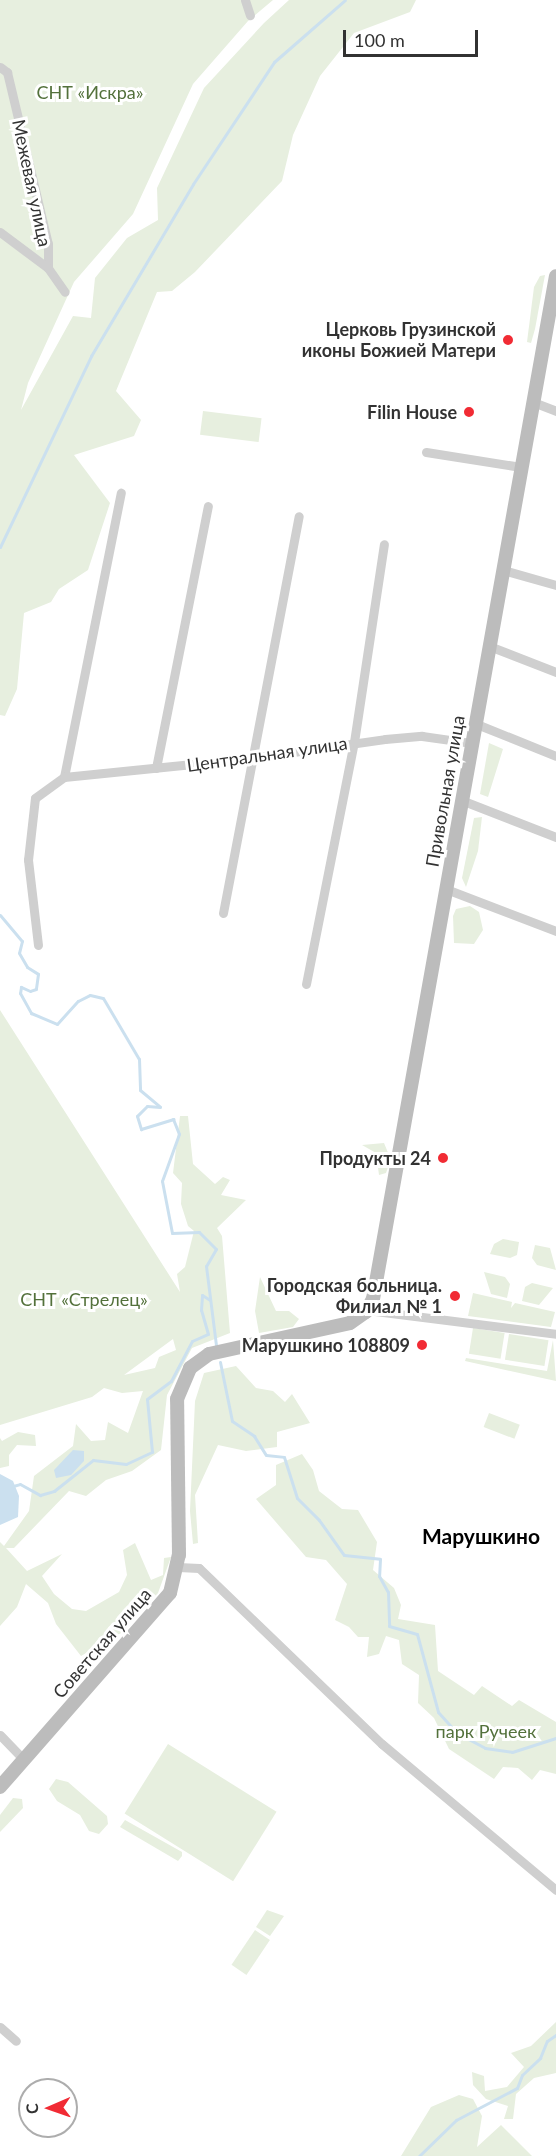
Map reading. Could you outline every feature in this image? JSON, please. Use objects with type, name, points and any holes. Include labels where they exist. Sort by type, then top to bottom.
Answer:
[{"type":"street","points":[[245,0],[250,15]]},
{"type":"street","name":"Межевая улица","points":[[0,67],[7,72],[10,83],[48,244],[48,268]]},
{"type":"street","points":[[0,232],[48,268],[65,292]]},
{"type":"street","name":"Привольная улица","points":[[367,1310],[374,1296],[474,723],[556,276]]},
{"type":"street","points":[[533,402],[556,411]]},
{"type":"street","points":[[426,452],[521,467]]},
{"type":"street","points":[[38,945],[28,860],[35,798],[64,777],[121,493]]},
{"type":"street","points":[[156,768],[208,506]]},
{"type":"street","points":[[223,913],[299,516]]},
{"type":"street","points":[[306,984],[354,742],[384,544]]},
{"type":"street","points":[[503,570],[556,585]]},
{"type":"street","points":[[489,646],[556,672]]},
{"type":"street","points":[[474,723],[556,756]]},
{"type":"street","name":"Центральная улица","points":[[64,777],[252,758],[354,742],[422,736],[471,743]]},
{"type":"street","points":[[461,800],[556,837]]},
{"type":"street","points":[[446,889],[556,931]]},
{"type":"street","points":[[367,1310],[556,1334]]},
{"type":"street","name":"Советская улица","points":[[0,1787],[164,1601],[178,1567],[177,1399],[186,1375],[196,1362],[209,1354],[337,1327],[367,1310]]},
{"type":"street","points":[[178,1567],[199,1568],[382,1744],[556,1890]]},
{"type":"street","points":[[0,1735],[24,1760]]},
{"type":"street","points":[[0,2027],[16,2041]]},
{"type":"green space","name":"СНТ «Искра»","points":[[0,0],[273,0],[248,21],[193,84],[133,214],[74,282],[28,383],[21,410],[73,316],[91,318],[95,278],[127,238],[158,220],[157,188],[204,88],[264,23],[289,0],[416,0],[410,12],[354,33],[320,76],[293,135],[282,181],[195,272],[172,291],[157,292],[116,391],[141,420],[134,436],[74,455],[110,503],[88,570],[59,589],[51,602],[24,613],[17,689],[5,716],[0,715]]},
{"type":"green space","points":[[545,275],[531,343],[527,342],[534,287],[540,276]]},
{"type":"green space","points":[[203,411],[262,418],[259,442],[200,435]]},
{"type":"green space","points":[[489,743],[503,749],[488,797],[480,794]]},
{"type":"green space","points":[[482,817],[478,851],[466,887],[462,878],[474,818]]},
{"type":"green space","points":[[470,906],[479,912],[483,930],[474,944],[454,943],[453,916],[456,909]]},
{"type":"green space","name":"СНТ «Стрелец»","points":[[0,1010],[180,1292],[177,1274],[185,1267],[194,1231],[188,1226],[181,1204],[182,1183],[173,1173],[180,1116],[188,1116],[193,1164],[215,1184],[223,1177],[230,1180],[221,1195],[246,1200],[217,1228],[222,1236],[230,1333],[192,1348],[167,1395],[161,1450],[132,1471],[106,1480],[86,1496],[69,1491],[14,1548],[6,1548],[27,1571],[62,1554],[42,1576],[54,1594],[72,1609],[86,1611],[119,1592],[127,1575],[123,1550],[135,1543],[151,1580],[163,1575],[164,1558],[171,1557],[158,1593],[121,1633],[81,1656],[56,1624],[48,1603],[26,1584],[17,1607],[0,1626],[0,1542],[4,1546],[29,1511],[34,1476],[73,1446],[76,1424],[91,1441],[105,1440],[108,1422],[128,1433],[143,1391],[122,1393],[104,1388],[92,1397],[0,1425]],"holes":[[[173,1339],[176,1350],[159,1357],[155,1368],[124,1375]]]},
{"type":"green space","points":[[384,1143],[389,1155],[388,1167],[386,1173],[379,1175],[376,1153],[362,1145]]},
{"type":"green space","points":[[503,1239],[519,1242],[517,1255],[510,1258],[490,1254],[494,1244]]},
{"type":"green space","points":[[535,1245],[550,1248],[556,1270],[537,1265],[532,1258]]},
{"type":"green space","points":[[484,1272],[505,1277],[510,1284],[507,1298],[491,1294]]},
{"type":"green space","points":[[260,1277],[276,1311],[289,1311],[299,1319],[293,1327],[259,1333],[255,1311]]},
{"type":"green space","points":[[532,1283],[553,1288],[539,1305],[522,1301],[525,1287]]},
{"type":"green space","points":[[473,1293],[512,1302],[511,1308],[515,1303],[555,1312],[551,1327],[468,1316]]},
{"type":"green space","points":[[473,1328],[505,1333],[501,1359],[469,1354]]},
{"type":"green space","points":[[509,1334],[549,1340],[544,1366],[505,1360]]},
{"type":"green space","points":[[553,1340],[556,1381],[465,1361],[466,1358],[547,1371]]},
{"type":"green space","points":[[236,1366],[256,1388],[273,1391],[285,1402],[292,1394],[310,1423],[277,1432],[277,1447],[246,1451],[218,1445],[195,1495],[198,1543],[193,1544],[190,1511],[195,1401],[204,1373]]},
{"type":"green space","points":[[489,1413],[520,1425],[514,1439],[484,1427]]},
{"type":"green space","points":[[18,1432],[35,1435],[36,1446],[17,1445],[9,1455],[9,1466],[0,1468],[0,1438],[2,1441]]},
{"type":"green space","name":"парк Ручеек","points":[[302,1454],[313,1470],[319,1491],[342,1509],[358,1510],[377,1542],[373,1570],[394,1588],[401,1605],[398,1619],[435,1625],[438,1671],[474,1695],[482,1686],[512,1706],[519,1700],[556,1722],[556,1774],[540,1770],[532,1780],[518,1768],[503,1767],[494,1779],[449,1749],[434,1718],[418,1703],[419,1675],[402,1664],[399,1640],[386,1636],[379,1654],[367,1657],[369,1637],[358,1637],[349,1627],[335,1620],[347,1584],[326,1560],[306,1557],[256,1499],[276,1485],[276,1465]]},
{"type":"green space","points":[[168,1744],[277,1812],[233,1881],[125,1814]]},
{"type":"green space","points":[[56,1779],[68,1782],[107,1816],[108,1824],[99,1834],[89,1831],[80,1815],[57,1801],[49,1789]]},
{"type":"green space","points":[[13,1798],[22,1799],[23,1808],[0,1832],[0,1815]]},
{"type":"green space","points":[[125,1820],[182,1852],[182,1856],[178,1861],[120,1827]]},
{"type":"green space","points":[[267,1910],[284,1916],[270,1936],[256,1927]]},
{"type":"green space","points":[[255,1930],[270,1940],[246,1975],[232,1965]]},
{"type":"green space","points":[[556,2022],[556,2073],[534,2078],[516,2094],[513,2119],[504,2119],[508,2106],[486,2099],[473,2085],[472,2072],[484,2076],[485,2091],[507,2087],[524,2067],[511,2053],[531,2046]]},
{"type":"green space","points":[[459,2095],[473,2099],[482,2116],[477,2147],[501,2125],[532,2156],[401,2156],[431,2107]]},
{"type":"water","points":[[73,1450],[84,1451],[84,1461],[71,1475],[56,1478],[54,1470]]},
{"type":"water","points":[[0,1474],[13,1481],[19,1496],[18,1517],[0,1525]]},
{"type":"waterway","points":[[0,547],[91,356],[193,184],[274,62],[345,0]]},
{"type":"waterway","points":[[0,915],[22,941],[19,953],[27,967],[38,974],[36,989],[30,991],[21,987],[20,993],[31,1013],[57,1024],[78,1001],[90,995],[103,998],[139,1059],[140,1090],[160,1107],[147,1106],[137,1116],[141,1129],[173,1119],[179,1134],[162,1181],[172,1233],[199,1232],[216,1249],[206,1266],[216,1345]]},
{"type":"waterway","points":[[13,1486],[20,1484],[40,1495],[54,1491],[93,1460],[126,1464],[152,1452],[147,1399],[171,1381],[192,1341],[208,1334],[201,1310],[202,1295],[210,1300]]},
{"type":"waterway","points":[[220,1362],[232,1421],[254,1436],[266,1455],[284,1457],[297,1498],[319,1520],[344,1555],[380,1559],[379,1576],[388,1592],[389,1626],[417,1634],[438,1712],[457,1733],[485,1748],[512,1752],[556,1738]]},
{"type":"waterway","points":[[419,2156],[456,2120],[517,2088],[522,2075],[540,2058],[547,2041],[556,2035]]},
{"type":"place","name":"Церковь Грузинской иконы Божией Матери","points":[[508,340]]},
{"type":"place","name":"Filin House","points":[[469,412]]},
{"type":"place","name":"Продукты 24","points":[[443,1158]]},
{"type":"place","name":"Городская больница. Филиал № 1","points":[[455,1296]]},
{"type":"place","name":"Марушкино 108809","points":[[422,1345]]},
{"type":"district","name":"Марушкино","points":[[481,1536]]}]
